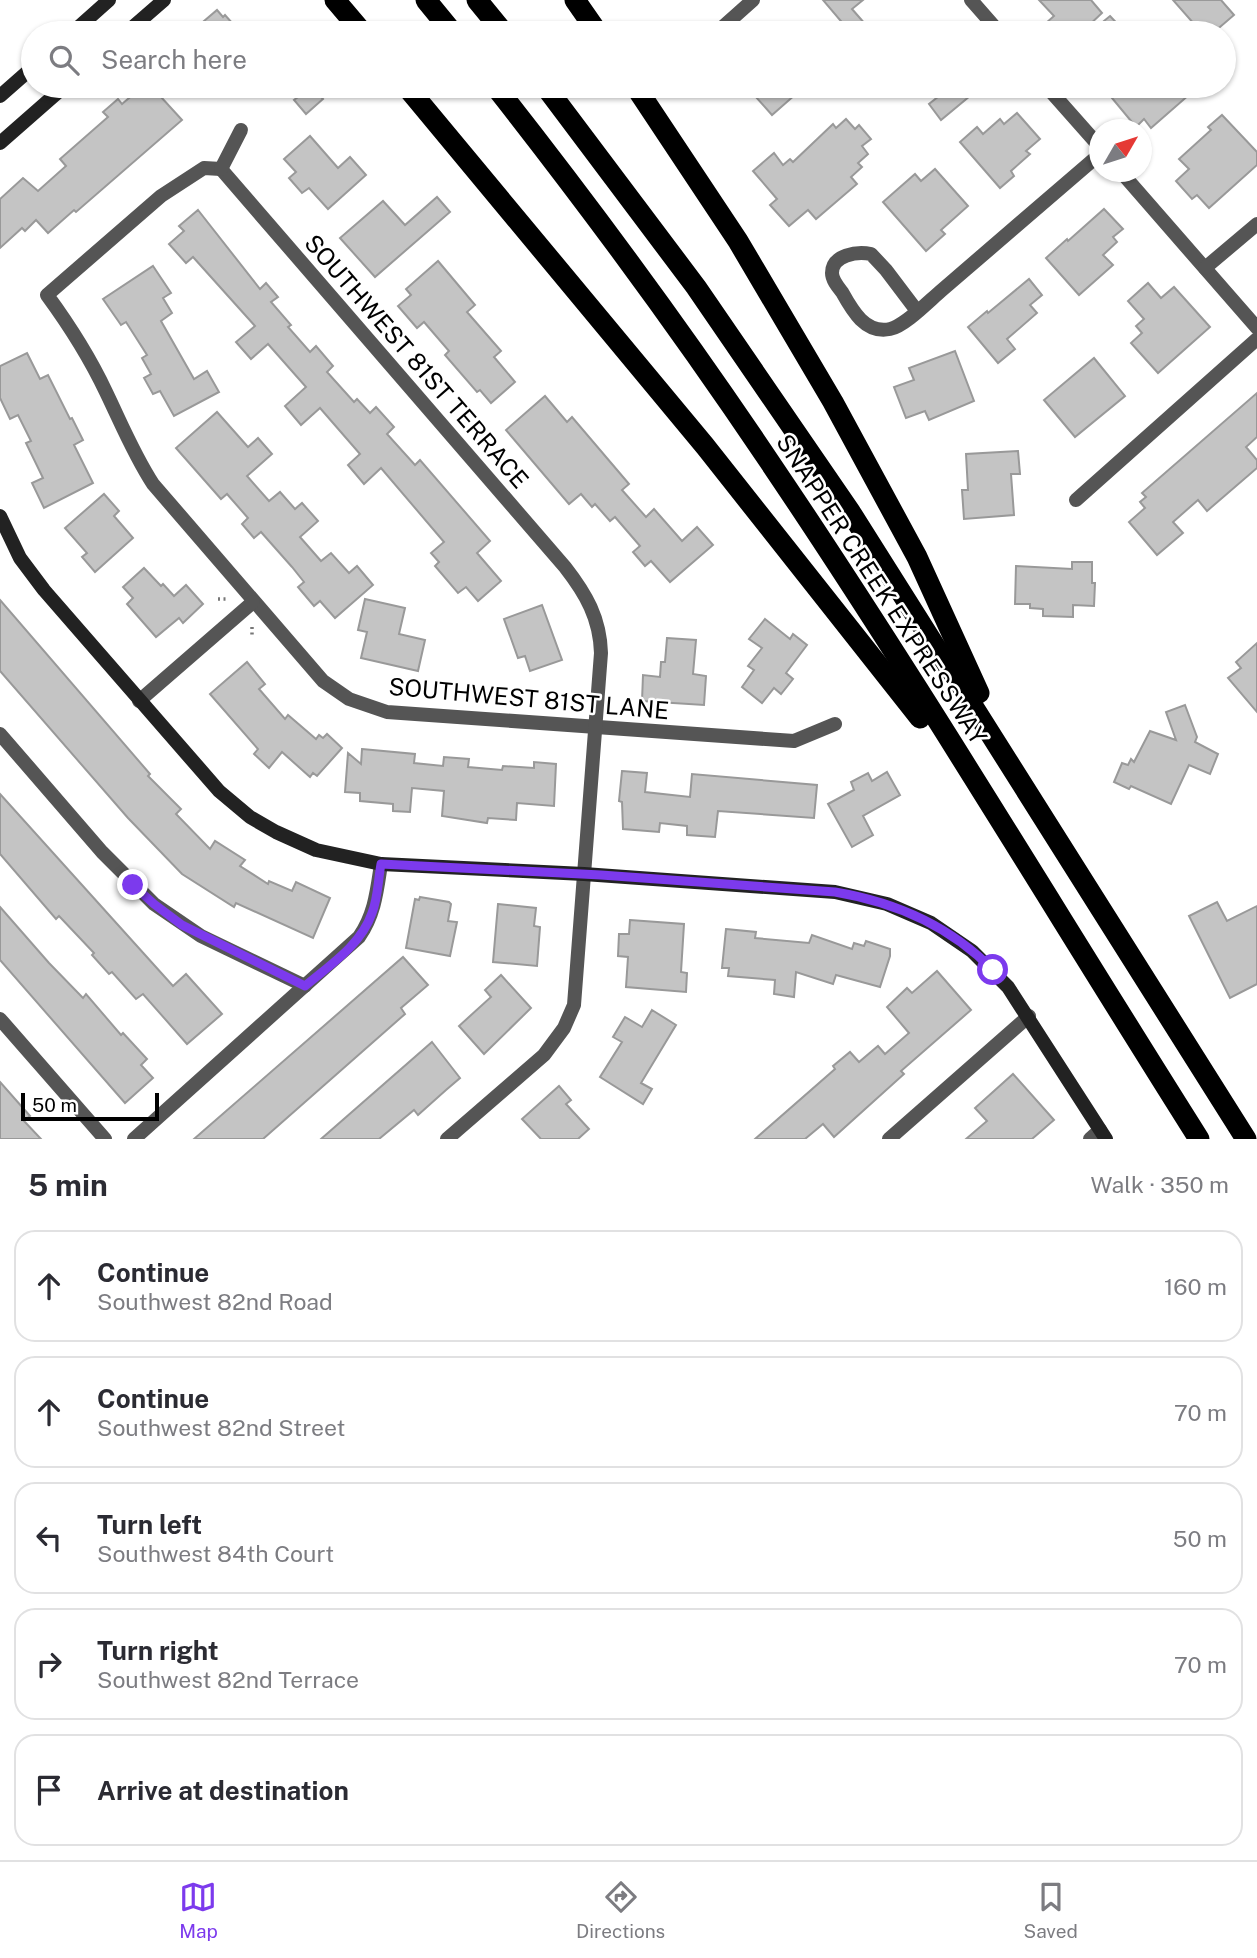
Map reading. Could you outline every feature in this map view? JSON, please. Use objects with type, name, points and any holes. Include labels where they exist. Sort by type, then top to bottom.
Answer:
[{"type":"highway","points":[[335,0],[353,21]]},
{"type":"highway","points":[[426,0],[443,21]]},
{"type":"highway","points":[[477,0],[494,21]]},
{"type":"highway","points":[[575,0],[590,21]]},
{"type":"highway","points":[[416,98],[696,436],[987,802]]},
{"type":"highway","name":"SNAPPER CREEK EXPRESSWAY","points":[[504,98],[647,287],[769,461],[872,619],[1199,1139]]},
{"type":"highway","name":"SNAPPER CREEK EXPRESSWAY","points":[[554,98],[650,223],[776,402],[885,565],[1246,1139]]},
{"type":"highway","points":[[643,98],[738,241],[833,402],[916,557],[1015,772]]},
{"type":"street","points":[[85,21],[109,0]]},
{"type":"street","points":[[729,21],[753,0]]},
{"type":"street","points":[[971,0],[989,21]]},
{"type":"street","points":[[138,21],[158,2]]},
{"type":"street","points":[[0,96],[21,78]]},
{"type":"street","points":[[0,143],[51,98]]},
{"type":"street","points":[[1057,98],[1089,135]]},
{"type":"street","points":[[220,169],[241,130]]},
{"type":"street","points":[[917,311],[871,254],[850,254],[834,266],[832,272],[858,318],[872,327],[893,328],[917,311],[1089,163]]},
{"type":"street","name":"SOUTHWEST 81ST LANE","points":[[220,169],[204,169],[161,196],[47,295],[67,323],[105,390],[131,447],[153,484],[323,681],[349,699],[387,712],[794,741],[835,724]]},
{"type":"street","name":"SOUTHWEST 81ST TERRACE","points":[[220,169],[578,583],[596,619],[600,643],[576,995],[564,1028],[544,1055],[465,1133],[447,1139]]},
{"type":"street","points":[[1130,182],[1257,328]]},
{"type":"street","points":[[1205,268],[1257,224]]},
{"type":"street","points":[[1076,500],[1257,339]]},
{"type":"street","points":[[0,516],[30,573],[202,775],[250,817],[276,832],[316,850],[381,864],[584,874],[835,892],[908,912],[943,930],[972,951],[1001,979],[1029,1016],[1099,1136]]},
{"type":"street","points":[[139,701],[253,602]]},
{"type":"street","points":[[0,734],[121,873],[154,904],[201,936],[305,986]]},
{"type":"street","points":[[134,1139],[348,949],[367,926],[375,905],[381,864]]},
{"type":"street","points":[[888,1139],[1029,1016]]},
{"type":"street","points":[[0,1019],[105,1139]]},
{"type":"path","points":[[218,599],[227,599]]},
{"type":"path","points":[[251,627],[252,638]]},
{"type":"building","points":[[823,0],[863,0],[852,9],[862,21],[841,21]]},
{"type":"building","points":[[1039,0],[1091,0],[1102,13],[1094,21],[1048,21],[1054,16]]},
{"type":"building","points":[[1173,0],[1221,0],[1234,15],[1227,21],[1191,21]]},
{"type":"building","points":[[217,10],[230,21],[204,21]]},
{"type":"building","points":[[129,98],[162,98],[182,120],[48,233],[36,220],[25,231],[22,228],[0,248],[0,199],[23,178],[38,191],[66,166],[60,159],[108,117],[103,112],[118,99],[122,104]]},
{"type":"building","points":[[297,98],[323,99],[306,114],[294,100]]},
{"type":"building","points":[[757,98],[791,98],[772,115]]},
{"type":"building","points":[[936,98],[968,98],[941,120],[929,104]]},
{"type":"building","points":[[1112,98],[1185,98],[1152,127],[1152,119],[1129,119]]},
{"type":"building","points":[[1017,113],[1040,139],[1026,151],[1030,154],[1011,171],[1014,176],[1000,188],[960,142],[977,127],[983,134],[1000,119],[1004,124]]},
{"type":"building","points":[[1222,115],[1257,152],[1257,165],[1209,208],[1197,195],[1192,199],[1176,181],[1189,169],[1179,159],[1211,130],[1208,127]]},
{"type":"building","points":[[846,119],[855,129],[859,125],[871,139],[862,146],[868,154],[858,163],[862,167],[851,177],[857,184],[816,219],[808,210],[789,226],[770,205],[777,199],[753,171],[774,153],[783,165],[790,159],[793,162],[833,124],[836,128]]},
{"type":"building","points":[[310,136],[338,168],[350,157],[366,175],[328,209],[309,188],[302,193],[289,178],[296,172],[284,159]]},
{"type":"building","points":[[935,169],[968,206],[941,230],[945,234],[926,251],[883,202],[915,174],[921,181]]},
{"type":"building","points":[[437,197],[450,212],[375,277],[340,238],[383,201],[405,225]]},
{"type":"building","points":[[1104,209],[1123,229],[1113,237],[1117,242],[1103,255],[1113,265],[1079,295],[1046,258]]},
{"type":"building","points":[[198,210],[260,289],[266,283],[278,297],[271,302],[291,325],[288,327],[310,352],[316,346],[333,366],[327,372],[354,402],[357,399],[370,413],[376,407],[394,427],[387,434],[415,465],[420,460],[490,541],[477,553],[501,581],[478,601],[466,587],[458,593],[435,566],[439,562],[431,553],[444,542],[381,468],[364,484],[348,465],[360,454],[320,408],[301,425],[285,406],[306,387],[268,344],[251,359],[236,342],[255,326],[193,257],[186,263],[169,244],[184,231],[179,226]]},
{"type":"building","points":[[438,261],[475,305],[467,312],[501,351],[494,357],[515,382],[491,403],[480,390],[477,392],[445,355],[449,351],[424,322],[417,328],[398,306],[411,295],[406,289]]},
{"type":"building","points":[[153,266],[171,293],[163,298],[172,313],[161,321],[194,379],[207,371],[219,392],[174,416],[160,391],[153,394],[144,378],[151,374],[142,358],[147,355],[126,322],[121,325],[103,299]]},
{"type":"building","points":[[1029,279],[1042,295],[1030,305],[1037,313],[1007,339],[1015,349],[998,363],[968,327]]},
{"type":"building","points":[[1148,283],[1161,298],[1174,287],[1210,327],[1158,373],[1131,343],[1142,333],[1136,326],[1144,319],[1128,301]]},
{"type":"building","points":[[955,351],[974,401],[929,420],[925,411],[906,418],[894,387],[914,380],[909,368]]},
{"type":"building","points":[[27,353],[40,379],[48,375],[70,419],[72,418],[83,440],[74,445],[93,483],[44,508],[32,483],[43,478],[26,443],[31,441],[18,415],[10,419],[0,398],[0,366]]},
{"type":"building","points":[[1094,358],[1125,396],[1075,437],[1044,400]]},
{"type":"building","points":[[1257,393],[1257,437],[1246,447],[1257,460],[1257,468],[1207,511],[1198,500],[1173,522],[1183,533],[1157,555],[1129,522],[1145,508],[1140,502],[1146,497],[1142,493]]},
{"type":"building","points":[[545,396],[567,422],[572,417],[629,484],[622,490],[646,517],[654,509],[682,541],[697,527],[713,545],[670,582],[651,561],[645,566],[633,552],[640,546],[615,517],[610,521],[595,504],[592,507],[581,494],[569,504],[506,430]]},
{"type":"building","points":[[217,412],[248,447],[258,438],[272,454],[247,476],[269,501],[280,492],[295,509],[302,503],[318,521],[300,537],[321,561],[331,553],[349,573],[357,566],[373,585],[335,618],[320,601],[314,606],[298,587],[304,582],[292,567],[261,532],[254,538],[242,524],[248,518],[227,494],[221,499],[176,448]]},
{"type":"building","points":[[1018,451],[1020,474],[1011,474],[1014,515],[964,519],[962,490],[968,490],[966,454]]},
{"type":"building","points":[[104,494],[119,511],[114,516],[133,538],[95,572],[82,557],[87,553],[65,528]]},
{"type":"building","points":[[1072,562],[1092,562],[1094,606],[1073,605],[1073,617],[1043,616],[1043,609],[1030,608],[1030,604],[1015,604],[1016,566],[1072,569]]},
{"type":"building","points":[[144,568],[174,596],[186,585],[203,604],[183,623],[179,618],[156,637],[127,604],[133,598],[123,587]]},
{"type":"building","points":[[365,599],[405,608],[399,634],[425,640],[418,671],[361,658],[367,632],[358,630]]},
{"type":"building","points":[[0,600],[150,774],[148,776],[181,809],[176,814],[210,849],[215,841],[245,860],[240,866],[268,884],[269,881],[292,891],[296,882],[330,898],[313,938],[236,903],[234,907],[182,874],[128,818],[0,671]]},
{"type":"building","points":[[542,605],[562,660],[530,671],[525,656],[518,658],[504,619]]},
{"type":"building","points":[[765,619],[790,639],[793,634],[807,645],[786,673],[793,679],[781,694],[774,688],[762,703],[742,687],[754,670],[748,666],[762,648],[749,639]]},
{"type":"building","points":[[667,638],[696,640],[693,674],[706,676],[704,705],[642,701],[643,675],[660,677],[661,662],[665,662]]},
{"type":"building","points":[[1257,643],[1257,712],[1228,678],[1241,668],[1236,662]]},
{"type":"building","points":[[247,662],[265,684],[259,689],[285,719],[288,715],[316,739],[319,735],[323,738],[327,734],[342,748],[317,776],[313,773],[310,777],[282,752],[269,768],[254,754],[258,749],[210,694]]},
{"type":"building","points":[[1185,705],[1197,737],[1195,742],[1218,754],[1210,774],[1189,765],[1171,804],[1131,786],[1129,789],[1114,782],[1122,763],[1128,765],[1131,759],[1134,762],[1150,731],[1176,740],[1166,712]]},
{"type":"building","points":[[362,749],[415,754],[414,763],[443,766],[444,757],[469,759],[468,767],[502,770],[503,766],[534,768],[534,762],[556,764],[554,806],[517,803],[516,820],[488,818],[487,823],[442,816],[444,791],[412,788],[410,812],[393,811],[393,804],[360,801],[360,793],[345,792],[348,753],[361,764]]},
{"type":"building","points":[[622,771],[647,773],[645,792],[690,797],[692,774],[817,785],[814,818],[718,811],[715,837],[687,835],[687,826],[660,823],[659,832],[623,829],[622,802],[619,801]]},
{"type":"building","points":[[887,772],[900,795],[863,816],[873,835],[852,847],[828,804],[854,790],[851,782],[868,773],[872,781]]},
{"type":"building","points":[[0,794],[173,986],[186,974],[222,1014],[187,1044],[143,994],[136,999],[112,972],[109,974],[92,955],[94,953],[59,916],[56,919],[0,854]]},
{"type":"building","points":[[420,897],[451,904],[448,921],[457,922],[450,956],[406,948],[415,899],[419,900]]},
{"type":"building","points":[[1217,902],[1227,921],[1257,906],[1257,984],[1230,998],[1189,916]]},
{"type":"building","points":[[498,904],[536,908],[534,926],[540,927],[537,966],[493,962]]},
{"type":"building","points":[[0,907],[49,963],[83,998],[86,994],[121,1035],[123,1033],[147,1059],[141,1065],[153,1078],[125,1103],[0,960]]},
{"type":"building","points":[[630,920],[684,924],[681,972],[687,973],[686,992],[626,987],[628,957],[618,956],[619,934],[629,934]]},
{"type":"building","points":[[726,929],[756,932],[755,938],[809,943],[812,935],[852,949],[854,943],[864,946],[866,941],[890,949],[890,956],[880,987],[836,975],[833,984],[796,972],[794,997],[774,994],[775,980],[728,976],[729,968],[722,968]]},
{"type":"building","points":[[403,957],[428,985],[401,1008],[405,1014],[263,1139],[194,1139]]},
{"type":"building","points":[[937,971],[971,1010],[901,1071],[904,1074],[834,1137],[823,1124],[805,1139],[755,1139],[835,1069],[833,1066],[850,1052],[859,1062],[878,1046],[885,1054],[909,1033],[887,1007],[907,988],[912,993]]},
{"type":"building","points":[[501,975],[531,1008],[484,1054],[459,1026],[491,997],[485,990]]},
{"type":"building","points":[[652,1010],[676,1025],[641,1083],[652,1089],[643,1104],[600,1077],[622,1042],[613,1037],[625,1017],[642,1027]]},
{"type":"building","points":[[432,1042],[460,1078],[418,1115],[414,1110],[379,1139],[321,1139]]},
{"type":"building","points":[[1013,1074],[1054,1120],[1032,1139],[966,1139],[987,1121],[975,1108]]},
{"type":"building","points":[[0,1082],[30,1116],[24,1121],[41,1139],[0,1139]]},
{"type":"building","points":[[559,1086],[571,1100],[566,1104],[589,1129],[578,1139],[541,1139],[522,1119]]},
{"type":"route","points":[[133,885],[182,925],[305,986],[348,949],[367,926],[375,905],[381,864],[488,868],[835,892],[887,904],[931,923],[972,951],[993,970]]}]
